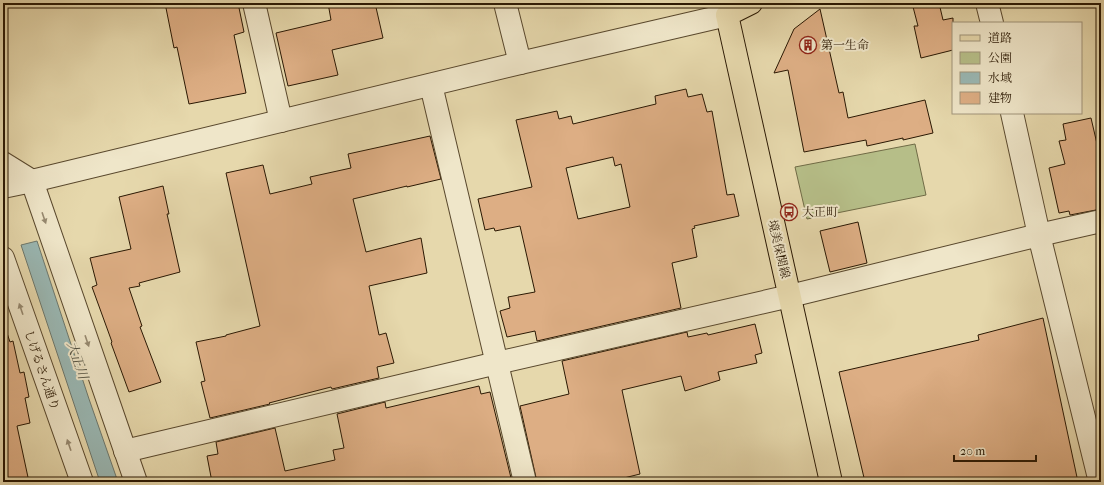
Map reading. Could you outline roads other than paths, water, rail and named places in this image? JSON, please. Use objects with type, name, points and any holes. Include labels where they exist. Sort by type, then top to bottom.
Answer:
[{"type":"main road","points":[[726,9],[751,3]]},
{"type":"main road","name":"境美保関線","points":[[726,9],[831,482]]},
{"type":"street","points":[[254,3],[281,121]]},
{"type":"street","points":[[505,3],[520,63]]},
{"type":"street","points":[[987,3],[992,22]]},
{"type":"street","points":[[3,187],[431,85],[726,9]]},
{"type":"street","points":[[431,85],[525,482]]},
{"type":"street","points":[[1012,114],[1039,235],[1100,482]]},
{"type":"street","points":[[3,163],[32,181],[136,482]]},
{"type":"street","points":[[125,451],[497,363],[790,296],[1101,221]]},
{"type":"street","name":"しげるさん通り","points":[[3,258],[82,482]]},
{"type":"water","points":[[37,241],[118,482],[100,482],[21,245]]},
{"type":"place","name":"第一生命","points":[[808,45]]},
{"type":"place","name":"大正町","points":[[789,212]]},
{"type":"water label","name":"大正川","points":[[78,360]]}]
